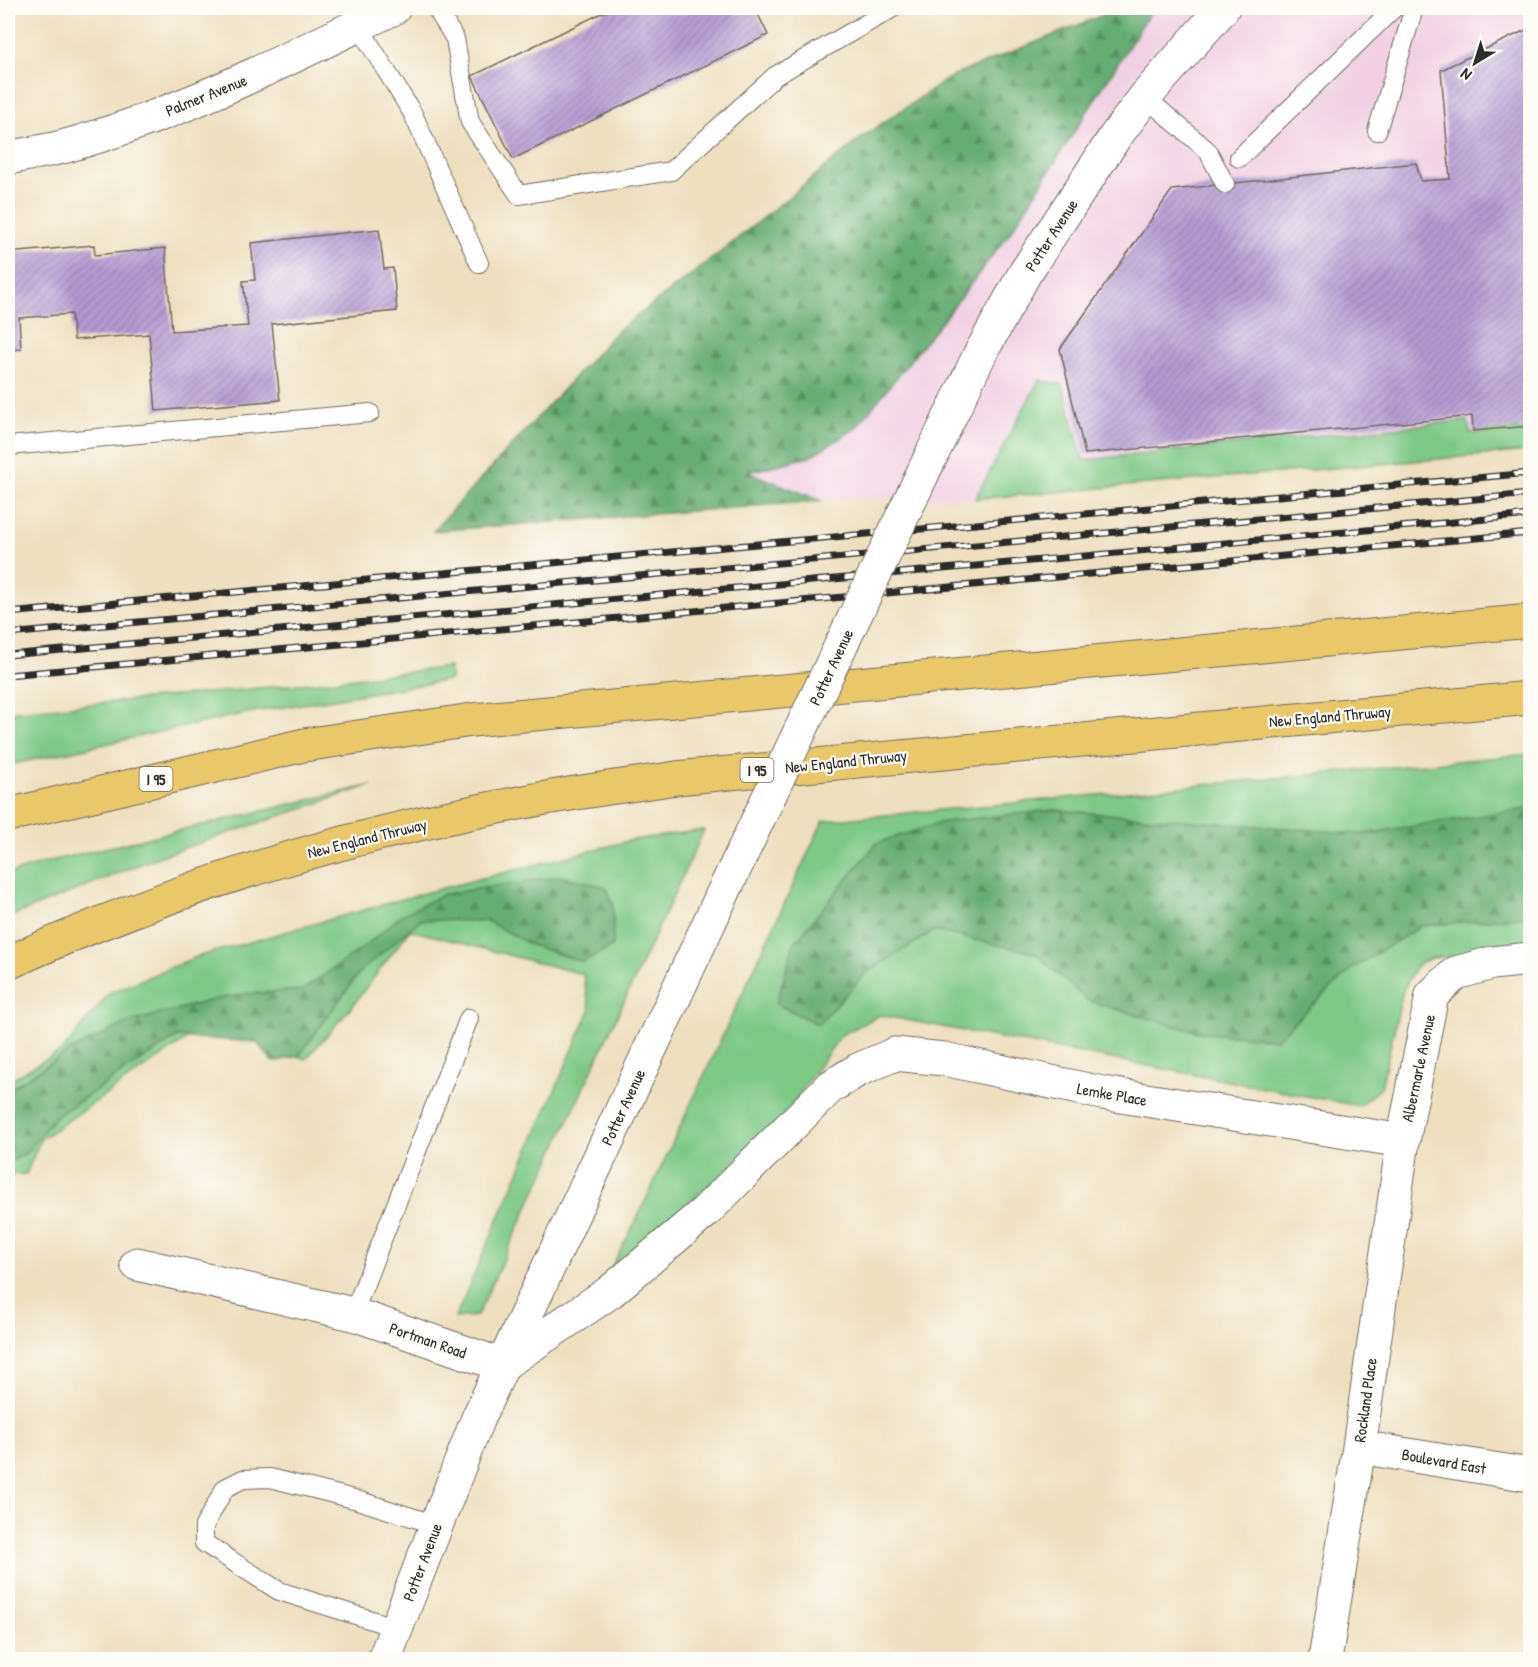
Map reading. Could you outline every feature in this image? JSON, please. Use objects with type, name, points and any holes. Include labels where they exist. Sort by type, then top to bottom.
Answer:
[{"type":"highway","name":"I 95","points":[[8,815],[304,745],[472,720],[1530,621]]},
{"type":"highway","name":"New England Thruway","points":[[8,963],[44,946],[168,898],[293,857],[419,824],[546,797],[699,776],[1530,698]]},
{"type":"street","name":"Palmer Avenue","points":[[8,158],[65,146],[151,118],[243,81],[354,16],[394,8]]},
{"type":"street","name":"Potter Avenue","points":[[384,1659],[478,1418],[502,1365],[724,891],[981,354],[1025,273],[1115,137],[1145,97],[1223,8]]},
{"type":"street","name":"Albermarle Avenue","points":[[1403,1141],[1432,995],[1456,973],[1492,963],[1530,959]]},
{"type":"street","name":"Lemke Place","points":[[502,1365],[619,1285],[705,1212],[830,1087],[858,1070],[895,1054],[944,1059],[1101,1093],[1403,1141]]},
{"type":"street","name":"Rockland Place","points":[[1325,1659],[1359,1447],[1403,1141]]},
{"type":"street","name":"Portman Road","points":[[137,1264],[353,1314],[502,1365]]},
{"type":"street","name":"Boulevard East","points":[[1359,1447],[1530,1475]]},
{"type":"lane","points":[[436,8],[455,39],[470,122],[519,195],[671,171],[775,76],[893,8]]},
{"type":"lane","points":[[1239,158],[1394,8]]},
{"type":"lane","points":[[1377,131],[1414,8]]},
{"type":"lane","points":[[354,16],[413,114],[479,263]]},
{"type":"lane","points":[[1145,97],[1208,151],[1225,184]]},
{"type":"lane","points":[[8,446],[370,413]]},
{"type":"lane","points":[[353,1314],[469,1018]]},
{"type":"lane","points":[[397,1628],[279,1591],[204,1543],[204,1526],[225,1488],[243,1479],[270,1478],[354,1499],[437,1525]]},
{"type":"shaded area","points":[[1140,8],[1530,8],[1530,451],[975,499],[859,498],[433,531]]},
{"type":"green space","points":[[1120,8],[1153,8],[1012,230],[943,320],[855,429],[809,457],[748,472],[822,501],[433,531],[616,332],[723,250],[865,135],[952,76]]},
{"type":"green space","points":[[1039,380],[1063,385],[1083,460],[1468,420],[1470,433],[1530,428],[1530,451],[975,499]]},
{"type":"green space","points":[[450,667],[450,680],[247,713],[8,765],[8,712],[311,683]]},
{"type":"green space","points":[[1530,754],[1530,950],[1431,958],[1415,967],[1403,991],[1381,1087],[1359,1106],[880,1015],[841,1035],[780,1121],[605,1279],[635,1223],[823,821]]},
{"type":"green space","points":[[372,785],[158,857],[8,918],[8,874],[50,861]]},
{"type":"green space","points":[[1530,808],[1530,916],[1421,926],[1353,968],[1276,1039],[1197,1032],[1088,1001],[1035,953],[934,931],[866,973],[818,1024],[776,1004],[794,943],[877,843],[943,822],[1054,810],[1362,834]]},
{"type":"green space","points":[[704,830],[477,1316],[455,1318],[590,1010],[583,974],[410,930],[349,1010],[306,1059],[206,1026],[41,1139],[26,1174],[8,1174],[8,1081],[63,1050],[109,993],[196,957],[428,892],[632,840]]},
{"type":"green space","points":[[561,876],[606,887],[613,904],[613,946],[583,962],[531,945],[487,921],[420,920],[360,972],[299,1056],[273,1062],[256,1042],[177,1037],[55,1117],[25,1154],[8,1163],[8,1090],[69,1051],[129,1022],[244,994],[302,990],[365,946],[402,915],[444,894]]},
{"type":"building","points":[[612,8],[755,8],[768,35],[513,159],[472,76]]},
{"type":"building","points":[[1530,28],[1530,426],[1473,431],[1472,416],[1085,454],[1060,349],[1172,190],[1416,163],[1421,181],[1450,179],[1441,70]]},
{"type":"building","points":[[379,229],[384,269],[393,268],[397,311],[272,324],[280,400],[156,411],[149,334],[74,340],[71,314],[19,318],[21,349],[8,350],[8,253],[94,245],[95,255],[165,248],[172,331],[248,326],[243,281],[255,280],[251,243]]},
{"type":"railway","points":[[8,613],[1530,473]]},
{"type":"railway","points":[[8,634],[1530,494]]},
{"type":"railway","points":[[8,655],[1530,515]]},
{"type":"railway","points":[[8,675],[1530,533]]}]
